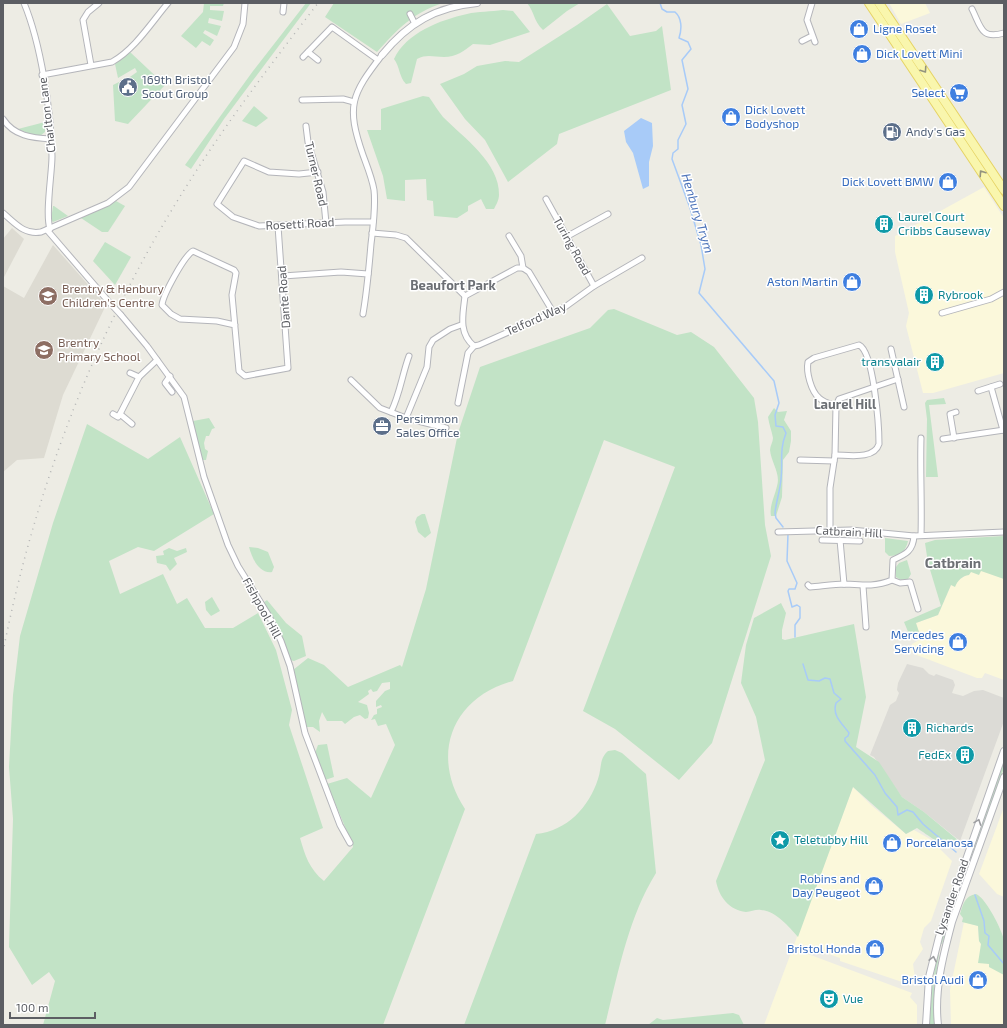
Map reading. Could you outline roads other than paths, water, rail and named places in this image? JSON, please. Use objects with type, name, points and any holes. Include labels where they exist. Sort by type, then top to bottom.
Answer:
[{"type":"main road","points":[[869,3],[1004,206]]},
{"type":"main road","points":[[879,3],[1004,190]]},
{"type":"street","name":"Charlton Lane","points":[[24,3],[33,27],[42,75],[51,139],[48,229]]},
{"type":"street","points":[[91,65],[84,20],[88,12],[99,3]]},
{"type":"street","points":[[42,75],[112,62],[129,50],[168,3]]},
{"type":"street","points":[[3,213],[23,230],[35,233],[48,229],[108,203],[129,188],[138,178],[234,47],[243,24],[245,3]]},
{"type":"street","points":[[284,3],[284,12]]},
{"type":"street","points":[[362,314],[372,233],[374,190],[356,135],[352,113],[354,102],[366,76],[401,33],[414,24],[439,11],[461,5],[477,3]]},
{"type":"street","points":[[812,3],[807,20],[815,42]]},
{"type":"street","points":[[972,9],[982,29],[987,35],[993,36],[1004,33]]},
{"type":"street","points":[[410,14],[414,24]]},
{"type":"street","points":[[303,57],[332,27],[380,58]]},
{"type":"street","points":[[802,41],[812,36]]},
{"type":"street","points":[[308,52],[318,60]]},
{"type":"street","points":[[302,100],[342,99],[354,102]]},
{"type":"street","points":[[3,119],[12,129],[26,136],[51,139]]},
{"type":"street","name":"Turner Road","points":[[306,126],[308,142],[323,192],[326,223]]},
{"type":"street","name":"Rosetti Road","points":[[318,172],[299,174],[269,172],[244,161],[217,204],[225,211],[245,222],[259,226],[373,222]]},
{"type":"street","name":"Turing Road","points":[[546,200],[594,286],[642,258]]},
{"type":"street","points":[[566,237],[608,214]]},
{"type":"street","name":"Dante Road","points":[[234,325],[239,371],[245,376],[288,368],[283,276],[278,226]]},
{"type":"street","name":"Fishpool Hill","points":[[48,229],[121,315],[180,389],[185,402],[204,477],[228,545],[238,566],[269,616],[281,641],[290,666],[305,733],[340,825],[350,843]]},
{"type":"street","points":[[372,233],[396,235],[406,238],[465,296]]},
{"type":"street","points":[[509,236],[521,256],[523,268]]},
{"type":"street","points":[[196,252],[234,270],[236,273],[232,295],[234,325],[217,321],[180,319],[171,314],[162,305],[167,289],[190,253],[196,252]]},
{"type":"street","points":[[465,296],[517,268],[523,268],[529,272],[553,312]]},
{"type":"street","points":[[283,276],[341,272],[368,274]]},
{"type":"street","name":"Telford Way","points":[[474,346],[565,307],[594,286]]},
{"type":"street","points":[[942,313],[991,299],[1004,292]]},
{"type":"street","points":[[458,403],[468,353],[474,346],[469,342],[461,325],[465,296]]},
{"type":"street","points":[[406,418],[427,367],[429,347],[433,340],[450,329],[461,325]]},
{"type":"street","points":[[835,455],[866,455],[877,449],[879,430],[874,386],[866,350],[859,345],[814,358],[808,362],[808,373],[815,393],[819,398],[836,406]]},
{"type":"street","points":[[891,349],[904,407]]},
{"type":"street","points":[[391,412],[400,392],[401,378],[409,356]]},
{"type":"street","points":[[113,414],[118,417],[139,378],[157,360]]},
{"type":"street","points":[[130,373],[139,378]]},
{"type":"street","points":[[170,376],[165,383],[172,392]]},
{"type":"street","points":[[830,529],[830,488],[835,455],[836,406],[839,399],[898,379]]},
{"type":"street","points":[[351,380],[380,408],[406,418],[446,428]]},
{"type":"street","points":[[978,391],[1000,384]]},
{"type":"street","points":[[943,439],[1004,430],[991,387]]},
{"type":"street","points":[[954,438],[950,414],[956,412]]},
{"type":"street","points":[[120,414],[132,424]]},
{"type":"street","points":[[921,438],[921,536]]},
{"type":"street","points":[[800,460],[834,461]]},
{"type":"street","name":"Catbrain Hill","points":[[778,532],[830,529],[921,536],[1004,532]]},
{"type":"street","points":[[892,580],[893,560],[909,553],[913,544],[914,536]]},
{"type":"street","points":[[822,540],[860,541]]},
{"type":"street","points":[[840,540],[844,584]]},
{"type":"street","points":[[808,585],[810,587],[844,584],[863,586],[883,584],[892,580],[900,583],[910,582],[918,609]]},
{"type":"street","points":[[863,586],[866,627]]},
{"type":"street","name":"Lysander Road","points":[[926,1025],[930,977],[939,937],[1004,751]]},
{"type":"street","name":"Lysander Road","points":[[938,1025],[938,980],[947,940],[962,892],[1004,777]]},
{"type":"water","points":[[641,118],[652,123],[653,146],[649,162],[649,186],[643,189],[633,153],[626,142],[624,131]]},
{"type":"waterway","name":"Henbury Trym","points":[[660,3],[662,9],[667,12],[675,12],[677,14],[681,24],[679,38],[688,42],[691,49],[682,60],[688,89],[682,105],[686,124],[678,140],[678,149],[673,153],[672,159],[690,208],[701,245],[705,269],[699,293],[774,381],[779,403],[775,415],[776,426],[783,427],[786,433],[783,445],[780,488],[775,513],[776,518],[783,527]]},
{"type":"waterway","points":[[788,534],[787,561],[797,583],[795,589],[789,589],[788,591],[792,607],[797,605],[800,607],[800,618],[795,625],[795,637]]},
{"type":"waterway","points":[[803,664],[808,680],[819,681],[825,678],[830,679],[834,693],[841,699],[836,703],[835,712],[838,719],[849,733],[845,738],[845,741],[875,775],[885,793],[897,807],[898,815],[907,810],[913,812],[923,824],[956,852]]},
{"type":"waterway","points":[[975,895],[984,921],[985,933],[989,936],[988,945],[1004,964]]},
{"type":"railway","points":[[3,652],[16,591],[32,530],[51,470],[97,353],[124,296],[154,241],[201,163],[318,3]]},
{"type":"place","name":"Ligne Roset","points":[[859,29]]},
{"type":"place","name":"Dick Lovett Mini","points":[[862,54]]},
{"type":"place","name":"169th Bristol Scout Group","points":[[128,87]]},
{"type":"place","name":"Select","points":[[959,93]]},
{"type":"place","name":"Dick Lovett Bodyshop","points":[[731,117]]},
{"type":"place","name":"Andy's Gas","points":[[892,132]]},
{"type":"place","name":"Dick Lovett BMW","points":[[948,182]]},
{"type":"place","name":"Laurel Court Cribbs Causeway","points":[[884,224]]},
{"type":"place","name":"Aston Martin","points":[[852,282]]},
{"type":"place","name":"Rybrook","points":[[924,295]]},
{"type":"place","name":"Brentry & Henbury Children's Centre","points":[[48,296]]},
{"type":"place","name":"Brentry Primary School","points":[[44,350]]},
{"type":"place","name":"transvalair","points":[[935,362]]},
{"type":"place","name":"Persimmon Sales Office","points":[[382,426]]},
{"type":"place","name":"Mercedes Servicing","points":[[958,642]]},
{"type":"place","name":"Richards","points":[[912,728]]},
{"type":"place","name":"FedEx","points":[[965,755]]},
{"type":"place","name":"Teletubby Hill","points":[[780,840]]},
{"type":"place","name":"Porcelanosa","points":[[892,843]]},
{"type":"place","name":"Robins and Day Peugeot","points":[[874,886]]},
{"type":"place","name":"Bristol Honda","points":[[875,949]]},
{"type":"place","name":"Bristol Audi","points":[[978,980]]},
{"type":"place","name":"Vue","points":[[829,999]]},
{"type":"district","name":"Beaufort Park","points":[[453,285]]},
{"type":"district","name":"Laurel Hill","points":[[845,404]]},
{"type":"district","name":"Catbrain","points":[[953,563]]}]
